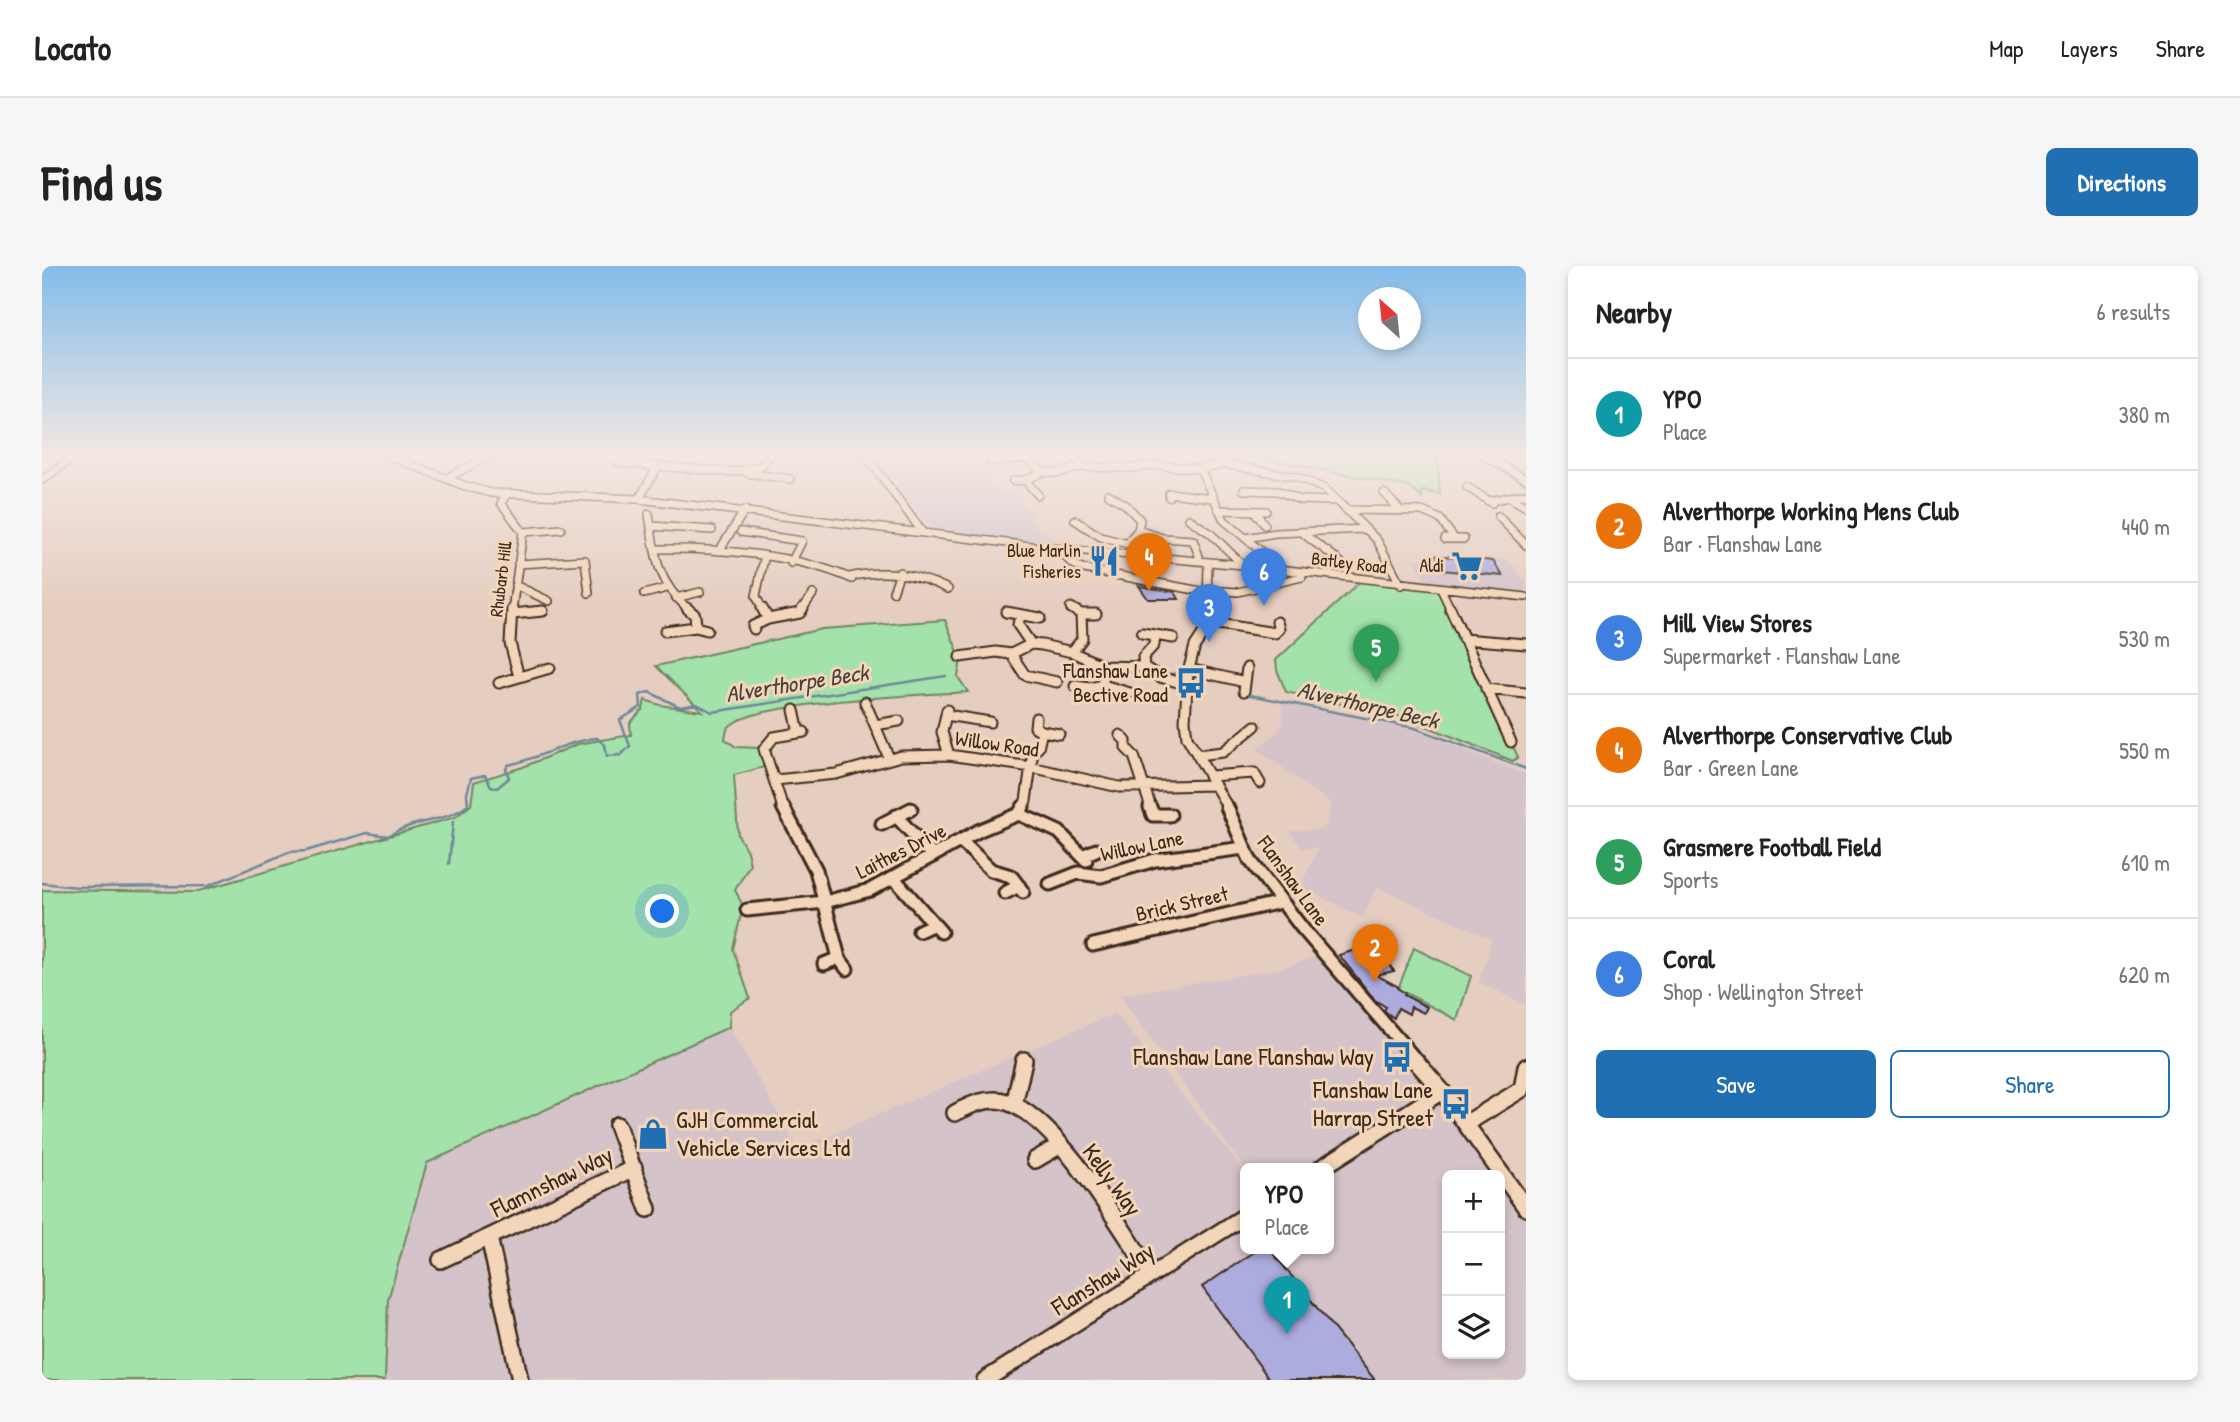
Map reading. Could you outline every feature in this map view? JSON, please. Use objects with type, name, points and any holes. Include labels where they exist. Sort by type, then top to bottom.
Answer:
[{"type":"street","points":[[502,505],[503,508],[516,506]]},
{"type":"street","name":"Batley Road","points":[[697,505],[923,533],[1131,555],[1203,559],[1401,585],[1526,597]]},
{"type":"street","points":[[902,505],[923,533]]},
{"type":"street","points":[[1126,505],[1140,520],[1138,530],[1128,544]]},
{"type":"street","points":[[1216,505],[1227,524],[1267,558],[1276,569],[1280,582]]},
{"type":"street","points":[[1341,505],[1380,544],[1401,585]]},
{"type":"street","name":"Rhubarb Hill","points":[[503,508],[520,524],[523,532],[510,643],[519,677]]},
{"type":"street","points":[[1348,510],[1398,508],[1437,517],[1449,538],[1464,539]]},
{"type":"street","points":[[719,551],[745,510]]},
{"type":"street","points":[[1219,510],[1266,511]]},
{"type":"street","points":[[1254,511],[1265,525]]},
{"type":"street","points":[[649,514],[656,564],[667,588],[695,615],[696,627]]},
{"type":"street","points":[[1498,516],[1526,545]]},
{"type":"street","points":[[1189,519],[1210,533],[1243,565]]},
{"type":"street","points":[[1075,520],[1101,537],[1128,544]]},
{"type":"street","points":[[651,526],[699,523],[712,530]]},
{"type":"street","points":[[523,532],[561,529]]},
{"type":"street","points":[[1245,538],[1365,529]]},
{"type":"street","points":[[1138,530],[1163,538],[1182,537],[1193,540],[1203,559]]},
{"type":"street","points":[[741,532],[802,541],[791,563]]},
{"type":"street","points":[[1301,532],[1318,548],[1341,561],[1343,570],[1383,575]]},
{"type":"street","points":[[1128,544],[1131,555]]},
{"type":"street","points":[[656,549],[719,551],[832,570],[850,578],[880,570],[900,572],[927,578],[948,589]]},
{"type":"street","points":[[1062,553],[1077,567],[1128,574],[1206,591],[1238,592],[1302,576]]},
{"type":"street","points":[[764,559],[762,582],[756,596],[768,619]]},
{"type":"street","name":"Flanshaw Lane","points":[[1203,559],[1206,629],[1195,646],[1189,669],[1185,721],[1187,737],[1228,809],[1244,848],[1281,902],[1467,1123],[1525,1203]]},
{"type":"street","points":[[518,564],[585,560],[589,593]]},
{"type":"street","points":[[893,592],[900,572]]},
{"type":"street","points":[[929,589],[938,584]]},
{"type":"street","points":[[515,585],[549,601]]},
{"type":"street","points":[[644,594],[667,588]]},
{"type":"street","points":[[1441,589],[1511,742]]},
{"type":"street","points":[[676,598],[700,592]]},
{"type":"street","points":[[754,629],[752,625],[768,619],[800,614],[810,599],[797,601]]},
{"type":"street","points":[[1071,608],[1081,614],[1096,614]]},
{"type":"street","points":[[512,614],[543,611]]},
{"type":"street","points":[[1006,612],[1040,618]]},
{"type":"street","points":[[1072,652],[1082,639],[1081,614]]},
{"type":"street","points":[[1020,615],[1018,625],[1031,644]]},
{"type":"street","points":[[1206,622],[1275,633],[1279,629],[1277,622]]},
{"type":"street","points":[[665,631],[696,627],[707,630]]},
{"type":"street","points":[[1142,634],[1173,638]]},
{"type":"street","points":[[1144,667],[1141,658],[1143,653],[1154,646],[1155,636]]},
{"type":"street","points":[[1464,639],[1526,644]]},
{"type":"street","points":[[959,646],[965,658],[996,652],[1011,654],[1031,644],[1072,652],[1103,666],[1144,667],[1160,677],[1188,685]]},
{"type":"street","points":[[1011,654],[1022,678],[1058,682]]},
{"type":"street","points":[[1103,666],[1103,685]]},
{"type":"street","points":[[499,683],[550,668]]},
{"type":"street","points":[[1189,669],[1245,687],[1247,668]]},
{"type":"street","points":[[1074,686],[1090,688],[1103,685],[1130,693]]},
{"type":"street","points":[[1486,689],[1526,693]]},
{"type":"street","points":[[865,702],[889,758]]},
{"type":"street","points":[[794,710],[802,732],[774,737],[764,750],[783,811],[816,870],[839,958],[847,969]]},
{"type":"street","points":[[949,755],[942,732],[947,712],[979,716],[990,722]]},
{"type":"street","points":[[1036,718],[1035,727],[1059,734]]},
{"type":"street","points":[[875,725],[899,721]]},
{"type":"street","points":[[1197,755],[1223,752],[1255,727]]},
{"type":"street","points":[[1042,730],[1038,748],[1032,751],[1026,801],[1019,814],[1059,832],[1084,858],[1096,850]]},
{"type":"street","points":[[1127,739],[1126,748],[1133,756],[1152,816],[1170,815]]},
{"type":"street","name":"Willow Road","points":[[775,780],[836,774],[889,758],[949,755],[1031,767],[1119,787],[1143,788],[1212,781],[1245,771],[1254,773],[1260,783]]},
{"type":"street","points":[[882,824],[911,809]]},
{"type":"street","name":"Laithes Drive","points":[[747,910],[825,902],[870,890],[961,841],[1019,814]]},
{"type":"street","points":[[896,816],[933,856]]},
{"type":"street","points":[[961,841],[992,870],[1011,876],[1021,889],[1005,893]]},
{"type":"street","name":"Willow Lane","points":[[1050,884],[1078,873],[1101,876],[1156,860],[1244,848]]},
{"type":"street","points":[[894,878],[937,928],[919,931]]},
{"type":"street","name":"Brick Street","points":[[1093,945],[1281,902]]},
{"type":"street","points":[[824,964],[839,958]]},
{"type":"street","points":[[1014,1105],[1024,1060]]},
{"type":"street","points":[[1467,1123],[1522,1089],[1526,1067]]},
{"type":"street","points":[[1329,1163],[1441,1091]]},
{"type":"street","name":"Kelly Way","points":[[955,1113],[976,1101],[1006,1102],[1041,1122],[1152,1275]]},
{"type":"street","points":[[617,1125],[634,1168]]},
{"type":"street","name":"Kelly Way","points":[[1035,1160],[1059,1146]]},
{"type":"street","name":"Flamnshaw Way","points":[[441,1261],[634,1168],[648,1209]]},
{"type":"street","name":"Flanshaw Way","points":[[985,1380],[1240,1219]]},
{"type":"street","name":"Flamnshaw Way","points":[[489,1237],[520,1380]]},
{"type":"shaded area","points":[[913,505],[1025,505],[1038,530],[1052,535],[1057,545],[932,530]]},
{"type":"shaded area","points":[[1430,554],[1508,560],[1526,581],[1526,596],[1429,587],[1414,559],[1431,557]]},
{"type":"shaded area","points":[[1282,703],[1418,731],[1526,775],[1526,1005],[1479,982],[1492,939],[1377,887],[1363,918],[1316,894],[1299,889],[1318,848],[1301,848],[1290,831],[1324,829],[1332,804],[1257,749],[1280,730],[1284,722]]},
{"type":"shaded area","points":[[1324,954],[1442,1091],[1499,1170],[1442,1170],[1442,1359],[1505,1359],[1505,1179],[1526,1208],[1526,1380],[385,1380],[388,1300],[427,1163],[729,1027],[798,1149],[1115,1013],[1240,1166],[1240,1254],[1334,1254],[1334,1163],[1241,1163],[1119,995],[1279,969]]},
{"type":"green space","points":[[1362,580],[1441,589],[1518,757],[1513,761],[1406,718],[1286,692],[1276,660]]},
{"type":"green space","points":[[945,620],[961,659],[958,677],[968,692],[807,705],[748,717],[728,728],[725,739],[736,747],[759,748],[764,767],[734,775],[738,835],[747,851],[750,864],[735,890],[743,906],[733,949],[750,998],[730,1011],[729,1027],[427,1163],[388,1300],[385,1380],[42,1380],[42,890],[195,892],[455,817],[471,805],[474,782],[523,767],[578,744],[631,735],[630,723],[643,709],[645,700],[702,711],[656,666],[822,629]]},
{"type":"green space","points":[[1414,948],[1471,976],[1457,1020],[1398,989]]},
{"type":"building","name":"Aldi","points":[[1433,555],[1493,561],[1503,576],[1441,570]]},
{"type":"building","points":[[1139,586],[1175,592],[1179,599],[1148,599]]},
{"type":"building","points":[[1372,945],[1394,971],[1376,975],[1427,1007],[1424,1013],[1411,1007],[1409,1014],[1398,1008],[1394,1018],[1384,1010],[1386,1007],[1375,1000],[1339,955]]},
{"type":"building","points":[[1251,1254],[1274,1254],[1375,1380],[1270,1380],[1202,1287]]},
{"type":"waterway","name":"Alverthorpe Beck","points":[[1168,675],[1180,672]]},
{"type":"waterway","name":"Alverthorpe Beck","points":[[42,883],[77,887],[208,886],[289,852],[306,851],[367,833],[388,836],[409,826],[459,811],[468,805],[467,794],[471,778],[485,775],[491,786],[497,788],[509,778],[506,769],[508,765],[597,738],[605,745],[607,756],[621,755],[630,746],[620,720],[641,707],[640,695],[649,692],[680,707],[697,704],[712,712],[946,676]]},
{"type":"waterway","name":"Alverthorpe Beck","points":[[1240,693],[1415,728],[1526,769]]},
{"type":"waterway","points":[[449,864],[453,822]]},
{"type":"place","name":"Blue Marlin Fisheries","points":[[1104,561]]},
{"type":"place","name":"Aldi","points":[[1467,566]]},
{"type":"place","name":"Alverthorpe Conservative Club","points":[[1149,591]]},
{"type":"place","name":"Coral","points":[[1264,606]]},
{"type":"place","name":"Mill View Stores","points":[[1209,642]]},
{"type":"place","name":"Grasmere Football Field","points":[[1376,682]]},
{"type":"place","name":"Flanshaw Lane Bective Road","points":[[1191,683]]},
{"type":"place","name":"Alverthorpe Working Mens Club","points":[[1375,982]]},
{"type":"place","name":"Flanshaw Lane Flanshaw Way","points":[[1397,1057]]},
{"type":"place","name":"Flanshaw Lane Harrap Street","points":[[1456,1104]]},
{"type":"place","name":"GJH Commercial Vehicle Services Ltd","points":[[653,1134]]},
{"type":"place","name":"YPO","points":[[1287,1334]]}]
